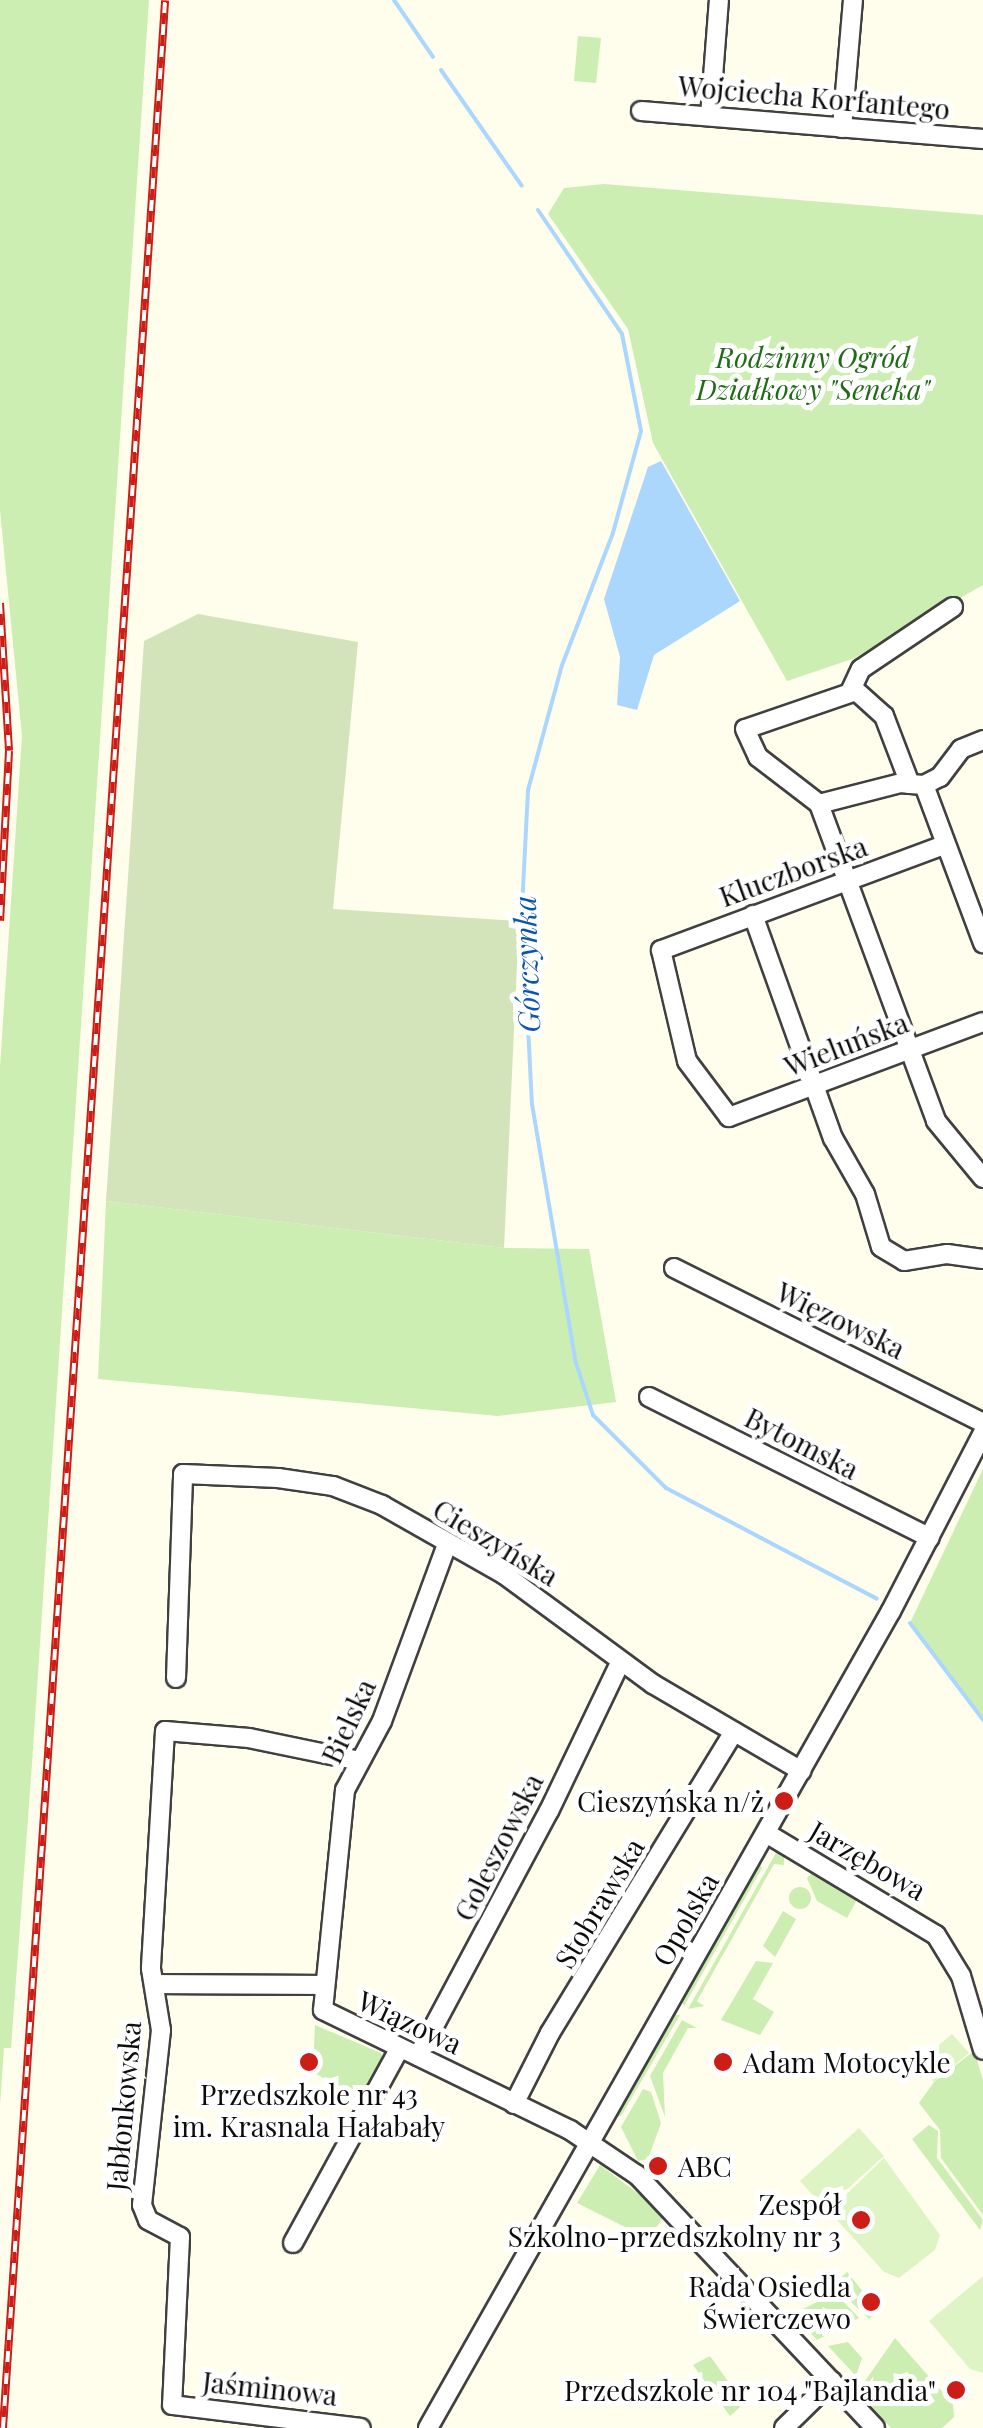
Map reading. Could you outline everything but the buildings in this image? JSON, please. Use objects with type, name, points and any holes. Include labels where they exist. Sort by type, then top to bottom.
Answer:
[{"type":"street","points":[[710,116],[720,0]]},
{"type":"street","points":[[842,128],[854,0]]},
{"type":"street","name":"Wojciecha Korfantego","points":[[641,111],[983,139]]},
{"type":"street","points":[[953,607],[860,668],[850,690],[744,729],[758,757],[819,804],[844,882],[941,1130],[983,1178]]},
{"type":"street","points":[[850,690],[884,716],[944,845],[983,943]]},
{"type":"street","points":[[819,804],[940,777],[961,748],[983,740]]},
{"type":"street","name":"Kluczborska","points":[[729,1117],[686,1060],[661,950],[944,845]]},
{"type":"street","points":[[752,915],[814,1087],[886,1253],[904,1261],[947,1254],[983,1260]]},
{"type":"street","name":"Wieluńska","points":[[729,1117],[983,1022]]},
{"type":"street","name":"Więzowska","points":[[674,1268],[983,1423]]},
{"type":"street","name":"Bytomska","points":[[649,1397],[930,1538]]},
{"type":"street","name":"Opolska","points":[[428,2428],[801,1771],[930,1538],[983,1433]]},
{"type":"street","name":"Cieszyńska","points":[[176,1678],[183,1474],[333,1486],[382,1505],[446,1547],[533,1593],[621,1661],[801,1771]]},
{"type":"street","name":"Bielska","points":[[321,1985],[345,1790],[446,1547]]},
{"type":"street","name":"Goleszowska","points":[[418,2056],[549,1811],[621,1661]]},
{"type":"street","name":"Jabłonkowska","points":[[172,2406],[180,2238],[148,2220],[142,2205],[161,2030],[157,1984],[151,1969],[154,1866],[165,1731],[248,1738],[360,1761]]},
{"type":"street","name":"Stobrawska","points":[[514,2104],[550,2033],[734,1732]]},
{"type":"street","name":"Jarzębowa","points":[[766,1833],[936,1935],[960,1976],[983,2050]]},
{"type":"street","name":"Wiązowa","points":[[157,1984],[321,1985],[323,2010],[591,2142],[670,2204],[875,2428]]},
{"type":"street","points":[[293,2243],[399,2049]]},
{"type":"street","points":[[784,2428],[832,2380]]},
{"type":"street","name":"Jaśminowa","points":[[172,2406],[361,2428]]},
{"type":"green space","points":[[0,0],[149,0],[32,1764],[11,2048],[4,2048],[0,2105],[0,1067],[22,736],[0,510]]},
{"type":"green space","points":[[578,36],[601,38],[596,83],[574,81]]},
{"type":"green space","name":"Rodzinny Ogród Działkowy \"Seneka\"","points":[[604,184],[983,215],[983,585],[855,658],[787,681],[653,443],[628,329],[548,214],[564,188]]},
{"type":"green space","points":[[198,614],[358,642],[333,909],[519,921],[504,1248],[106,1201],[144,641]]},
{"type":"green space","points":[[106,1201],[504,1248],[589,1249],[616,1402],[498,1416],[98,1379]]},
{"type":"green space","points":[[983,1469],[983,1720],[910,1623]]},
{"type":"green space","points":[[784,1850],[784,1865],[774,1864],[697,2001],[704,2006],[688,2009],[777,1851]]},
{"type":"green space","points":[[759,1862],[762,1868],[684,2006],[680,2000]]},
{"type":"green space","points":[[814,1871],[859,1896],[847,1918],[817,1901],[807,1878]]},
{"type":"green space","points":[[796,1887],[804,1887],[811,1898],[804,1909],[796,1909],[789,1902],[789,1894]]},
{"type":"green space","points":[[783,1911],[796,1919],[775,1957],[763,1946]]},
{"type":"green space","points":[[756,1961],[773,1963],[753,1999],[774,2012],[760,2035],[721,2020]]},
{"type":"green space","points":[[671,2015],[680,2015],[621,2116],[613,2117]]},
{"type":"green space","points":[[682,2020],[697,2028],[688,2028],[663,2073],[665,2117],[650,2076]]},
{"type":"green space","points":[[315,2025],[381,2053],[384,2060],[363,2102],[313,2072]]},
{"type":"green space","points":[[952,2034],[969,2053],[934,2082],[918,2063]]},
{"type":"green space","points":[[974,2051],[983,2080],[983,2215],[941,2158],[940,2130],[919,2103],[934,2082]]},
{"type":"green space","points":[[643,2089],[651,2092],[661,2123],[648,2159],[638,2161],[621,2127]]},
{"type":"green space","points":[[929,2125],[938,2131],[937,2158],[983,2220],[980,2230],[912,2139]]},
{"type":"green space","points":[[859,2128],[884,2156],[825,2209],[800,2181]]},
{"type":"green space","points":[[884,2158],[940,2235],[935,2250],[899,2278],[884,2272],[829,2211]]},
{"type":"green space","points":[[600,2165],[665,2214],[649,2239],[577,2203]]},
{"type":"green space","points":[[847,2272],[878,2310],[869,2319],[833,2285]]},
{"type":"green space","points":[[983,2276],[983,2373],[970,2369],[929,2321]]},
{"type":"green space","points":[[835,2293],[859,2318],[817,2340],[793,2314]]},
{"type":"green space","points":[[895,2338],[953,2404],[954,2417],[942,2428],[891,2428],[858,2391]]},
{"type":"green space","points":[[848,2342],[862,2358],[856,2376],[828,2346]]},
{"type":"green space","points":[[710,2356],[737,2394],[740,2407],[730,2416],[693,2365]]},
{"type":"water","points":[[661,461],[740,601],[654,655],[637,710],[617,705],[620,657],[604,599],[648,467]]},
{"type":"waterway","name":"Górczynka","points":[[394,0],[433,57]]},
{"type":"waterway","name":"Górczynka","points":[[441,70],[522,186]]},
{"type":"waterway","name":"Górczynka","points":[[538,210],[622,334],[641,431],[613,533],[562,665],[528,790],[522,908],[532,1104],[576,1363],[593,1415],[666,1488],[877,1599]]},
{"type":"waterway","name":"Górczynka","points":[[910,1623],[983,1720]]},
{"type":"railway","points":[[3,2428],[165,0]]},
{"type":"railway","points":[[0,603],[9,751],[0,921]]},
{"type":"place","name":"Cieszyńska n/ż","points":[[784,1801]]},
{"type":"place","name":"Przedszkole nr 43 im. Krasnala Hałabały","points":[[309,2062]]},
{"type":"place","name":"Adam Motocykle","points":[[723,2062]]},
{"type":"place","name":"ABC","points":[[658,2166]]},
{"type":"place","name":"Zespół Szkolno-przedszkolny nr 3","points":[[861,2220]]},
{"type":"place","name":"Rada Osiedla Świerczewo","points":[[871,2302]]},
{"type":"place","name":"Przedszkole nr 104 \"Bajlandia\"","points":[[956,2390]]}]
